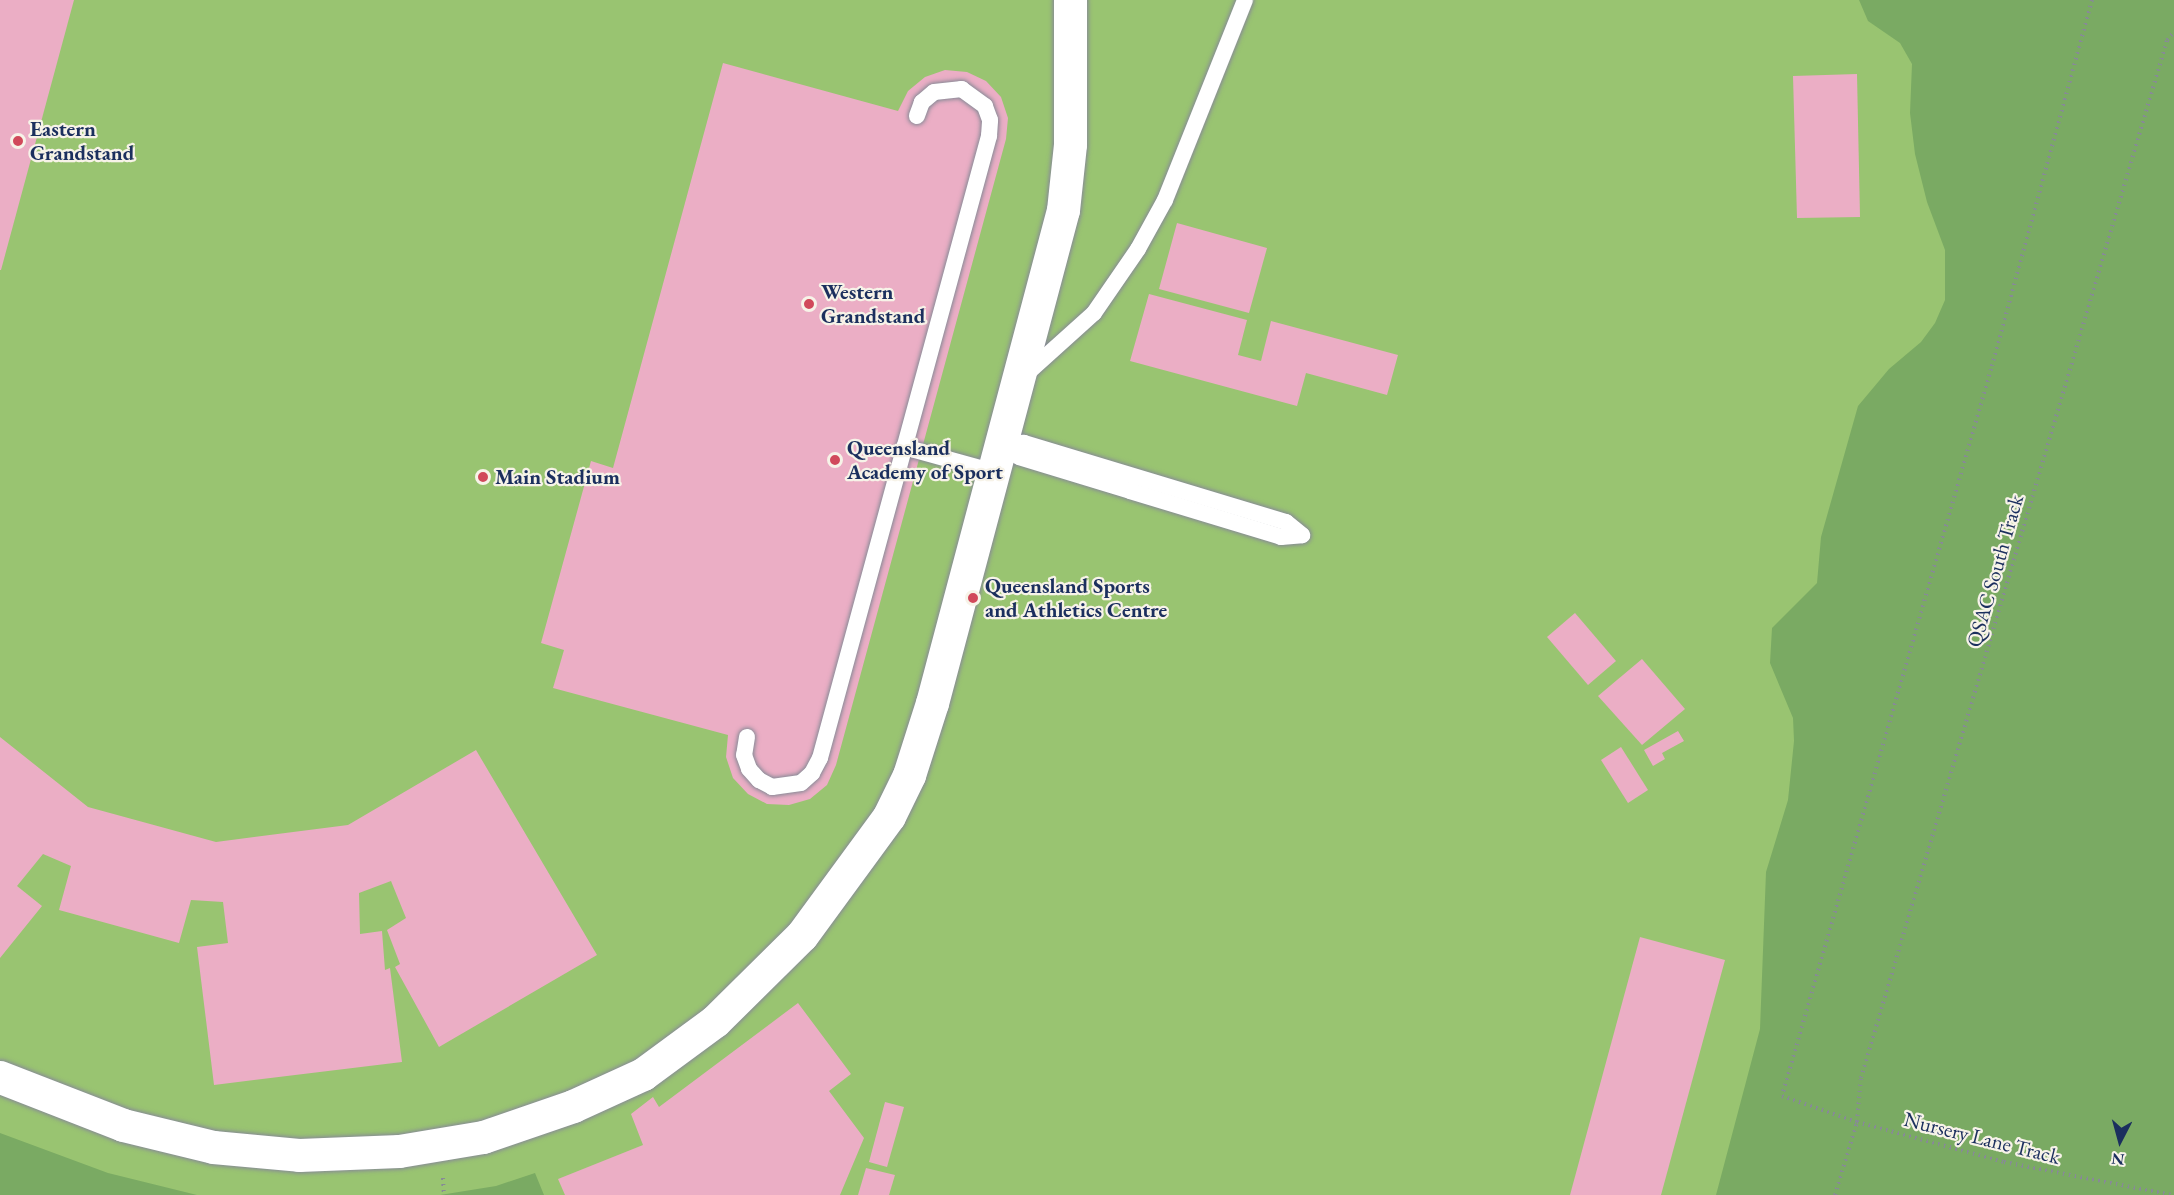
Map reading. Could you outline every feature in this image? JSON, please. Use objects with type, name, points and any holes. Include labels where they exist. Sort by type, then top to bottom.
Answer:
[{"type":"street","points":[[0,1077],[123,1125],[213,1147],[299,1155],[399,1151],[483,1137],[573,1106],[643,1074],[715,1021],[802,935],[889,816],[909,775],[932,703],[1063,210],[1070,144],[1070,0]]},
{"type":"lane","points":[[1019,380],[1094,313],[1138,249],[1164,200],[1245,0]]},
{"type":"lane","points":[[747,737],[744,755],[759,780],[787,788],[812,773],[820,758],[990,120],[975,96],[962,88],[948,88],[922,102],[917,116]]},
{"type":"lane","points":[[904,447],[998,458],[1019,457],[1281,537],[1302,535],[1286,522],[1024,442],[998,458]]},
{"type":"path","name":"Nursery Lane Track","points":[[2092,0],[1782,1096],[1857,1122],[2004,1162],[2172,1195]]},
{"type":"path","name":"QSAC South Track","points":[[1835,1195],[1857,1122],[1864,1067],[2167,40],[2174,32]]},
{"type":"green space","name":"Queensland Sports and Athletics Centre","points":[[0,0],[2116,0],[1776,1195],[0,1195]]},
{"type":"green space","points":[[1859,0],[2174,0],[2174,1195],[1716,1195],[1760,1029],[1766,872],[1788,800],[1794,741],[1793,718],[1770,663],[1772,628],[1817,583],[1821,537],[1858,406],[1889,369],[1921,342],[1935,323],[1945,300],[1945,250],[1927,202],[1915,154],[1910,113],[1912,64],[1900,43],[1868,21]]},
{"type":"green space","points":[[0,1133],[108,1173],[197,1195],[0,1195]]},
{"type":"green space","points":[[535,1173],[544,1195],[440,1195],[496,1186]]},
{"type":"building","name":"Eastern Grandstand","points":[[0,0],[74,0],[1,270],[0,270]]},
{"type":"building","name":"Western Grandstand","points":[[723,63],[898,111],[908,91],[925,77],[945,70],[967,72],[986,81],[1001,97],[1008,118],[1006,139],[836,765],[827,785],[810,799],[789,805],[767,804],[748,794],[733,778],[726,757],[728,735],[553,688],[564,650],[541,643],[591,461],[613,468]]},
{"type":"building","points":[[1857,74],[1860,217],[1797,218],[1793,76]]},
{"type":"building","points":[[1177,223],[1267,248],[1249,313],[1159,289]]},
{"type":"building","points":[[1149,294],[1247,320],[1238,355],[1261,361],[1271,321],[1398,355],[1387,395],[1306,373],[1297,406],[1130,361]]},
{"type":"building","points":[[1575,613],[1616,661],[1588,685],[1547,637]]},
{"type":"building","points":[[1642,659],[1685,709],[1642,745],[1598,696]]},
{"type":"building","points":[[1678,731],[1684,741],[1662,753],[1665,759],[1653,766],[1644,750]]},
{"type":"building","points":[[0,737],[88,807],[216,842],[348,825],[476,750],[597,955],[439,1047],[395,967],[400,964],[387,930],[406,918],[391,881],[359,893],[360,934],[382,931],[385,970],[390,968],[402,1062],[214,1085],[197,947],[228,943],[223,902],[191,900],[179,943],[59,910],[71,866],[43,854],[17,886],[42,906],[0,958]]},
{"type":"building","points":[[1621,747],[1648,790],[1628,803],[1601,760]]},
{"type":"building","points":[[1640,937],[1725,960],[1661,1195],[1570,1195]]},
{"type":"building","points":[[798,1003],[851,1074],[829,1091],[864,1138],[840,1195],[565,1195],[558,1179],[643,1145],[631,1114],[653,1097],[659,1107]]},
{"type":"building","points":[[885,1102],[904,1107],[887,1167],[869,1162]]},
{"type":"building","points":[[866,1168],[895,1175],[889,1195],[858,1195]]},
{"type":"place","name":"Eastern Grandstand","points":[[18,141]]},
{"type":"place","name":"Western Grandstand","points":[[809,304]]},
{"type":"place","name":"Queensland Academy of Sport","points":[[835,460]]},
{"type":"place","name":"Main Stadium","points":[[483,477]]},
{"type":"place","name":"Queensland Sports and Athletics Centre","points":[[973,598]]}]
